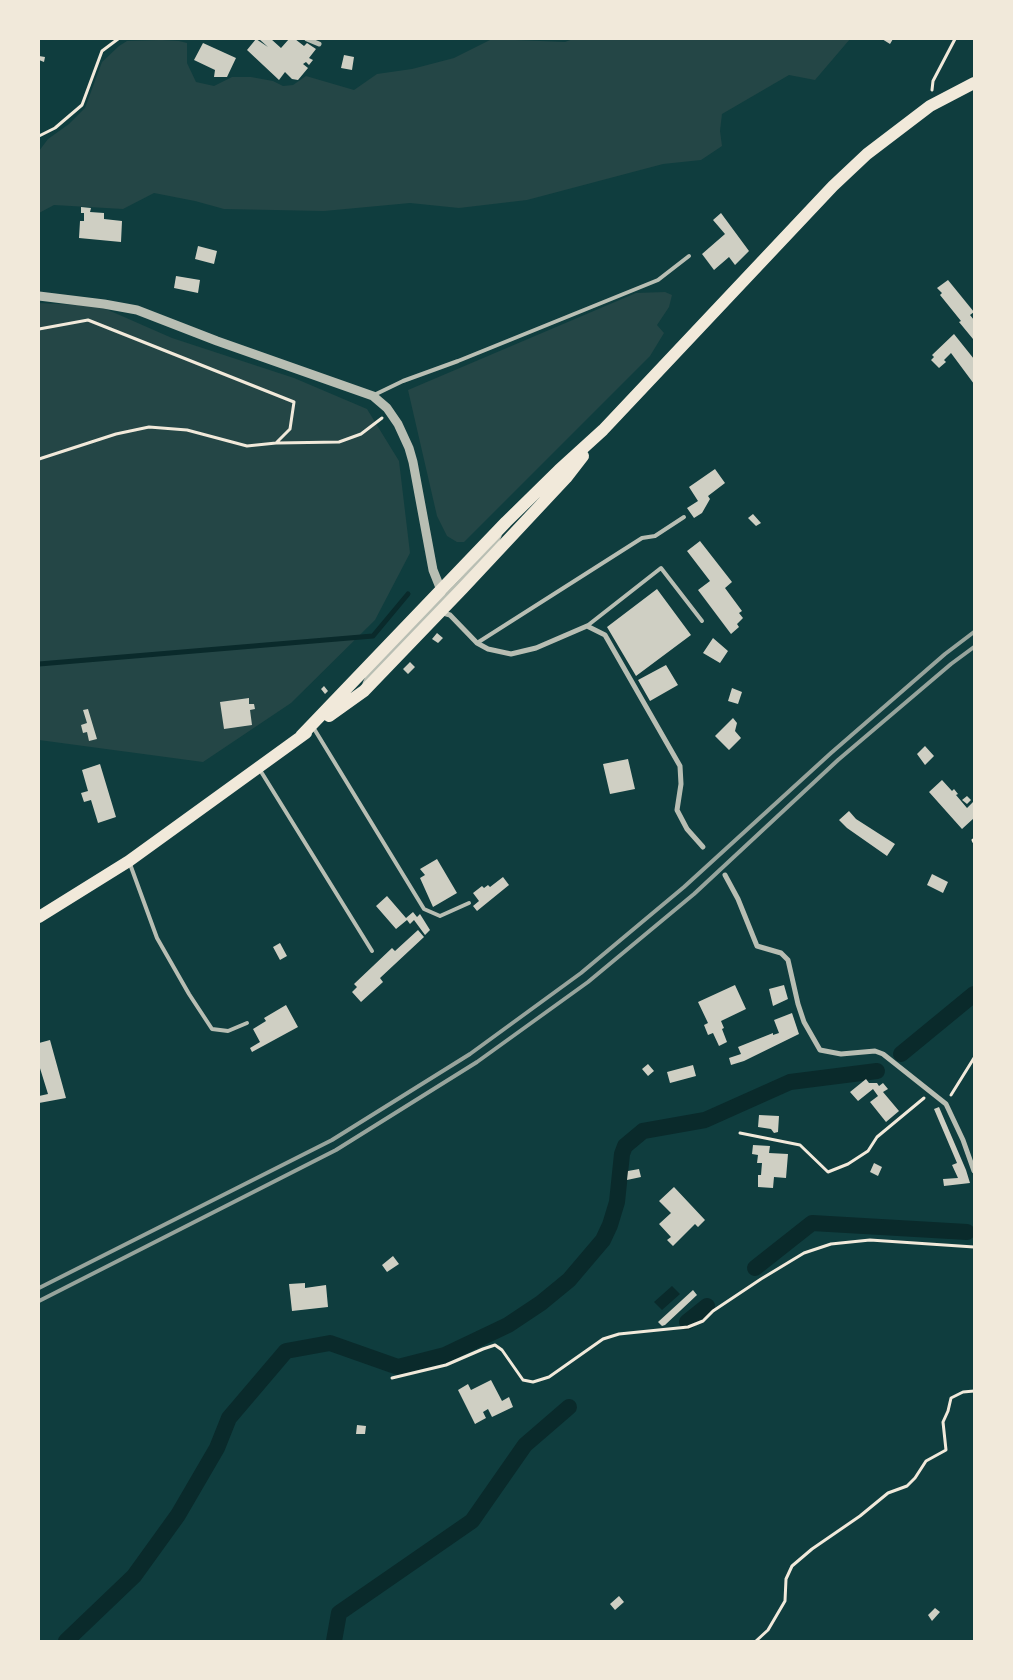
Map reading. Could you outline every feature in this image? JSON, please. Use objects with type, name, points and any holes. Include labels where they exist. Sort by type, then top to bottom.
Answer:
[{"type":"main road","points":[[313,726],[364,691],[430,612],[448,594],[506,522],[603,430],[833,186],[867,154],[930,106],[974,83]]},
{"type":"main road","points":[[39,917],[130,861],[313,726],[566,478],[603,430]]},
{"type":"street","points":[[307,39],[318,44]]},
{"type":"street","points":[[39,296],[137,310],[217,341],[373,396],[390,412],[406,439],[413,462],[433,570],[448,594]]},
{"type":"street","points":[[430,612],[450,615],[477,643],[488,649],[511,654],[536,648],[587,626],[605,634],[680,766],[681,784],[677,810],[687,829],[703,847]]},
{"type":"street","points":[[725,875],[738,899],[757,946],[781,953],[788,960],[804,1022],[820,1050],[841,1054],[875,1051],[883,1054],[946,1104],[963,1140],[974,1171]]},
{"type":"lane","points":[[373,396],[403,381],[658,280],[689,256]]},
{"type":"lane","points":[[477,643],[642,538],[656,536],[684,517]]},
{"type":"lane","points":[[587,626],[661,568],[702,621]]},
{"type":"lane","points":[[313,726],[424,909],[440,916],[469,903]]},
{"type":"lane","points":[[258,768],[372,951]]},
{"type":"lane","points":[[130,861],[157,938],[189,994],[212,1029],[228,1031],[247,1022]]},
{"type":"path","points":[[39,136],[55,128],[82,105],[102,51],[118,39]]},
{"type":"path","points":[[930,106],[933,81],[955,39]]},
{"type":"path","points":[[39,328],[88,320],[294,402],[290,429],[276,443]]},
{"type":"path","points":[[39,458],[116,434],[149,426],[187,430],[246,446],[276,443],[339,442],[361,434],[390,412]]},
{"type":"path","points":[[946,1104],[974,1058]]},
{"type":"path","points":[[740,1133],[800,1145],[828,1172],[848,1164],[868,1151],[877,1137],[930,1092]]},
{"type":"path","points":[[392,1378],[446,1365],[483,1348],[495,1345],[502,1350],[523,1380],[533,1382],[548,1377],[602,1339],[619,1334],[688,1327],[703,1321],[714,1311],[761,1279],[804,1253],[831,1244],[870,1240],[974,1248]]},
{"type":"path","points":[[756,1641],[768,1630],[786,1601],[786,1579],[792,1566],[888,1493],[908,1486],[926,1461],[946,1450],[943,1422],[952,1398],[963,1392],[974,1392]]},
{"type":"shaded area","points":[[492,39],[565,42],[573,39],[850,39],[815,80],[789,75],[722,114],[720,131],[722,146],[701,160],[663,164],[527,200],[459,208],[410,203],[324,211],[224,209],[154,193],[123,209],[54,205],[39,213],[39,151],[48,139],[69,124],[85,108],[102,62],[127,41],[161,40],[187,43],[187,63],[196,82],[214,86],[232,77],[251,77],[273,81],[283,86],[293,85],[306,76],[354,90],[377,74],[412,69],[454,58]]},
{"type":"shaded area","points":[[665,292],[672,295],[669,307],[657,325],[664,333],[650,356],[464,542],[457,542],[447,536],[437,516],[408,390],[636,293]]},
{"type":"shaded area","points":[[39,303],[99,306],[172,338],[294,378],[367,409],[399,461],[410,553],[375,620],[291,703],[203,762],[39,740]]},
{"type":"shaded area","points":[[672,1286],[680,1294],[662,1310],[654,1302]]},
{"type":"building","points":[[256,39],[268,47],[259,39],[271,39],[281,48],[289,39],[295,39],[304,46],[307,43],[316,49],[309,58],[313,60],[309,65],[306,62],[303,64],[308,68],[298,80],[292,79],[285,72],[279,80],[247,50]]},
{"type":"building","points":[[882,39],[893,39],[890,44]]},
{"type":"building","points":[[203,43],[236,58],[227,77],[214,77],[215,70],[194,60]]},
{"type":"building","points":[[344,55],[354,57],[352,70],[341,68]]},
{"type":"building","points":[[39,56],[45,57],[44,62],[39,60]]},
{"type":"building","points":[[81,207],[91,208],[90,212],[104,213],[104,219],[122,221],[121,242],[79,238],[80,221],[84,221],[84,213],[81,213]]},
{"type":"building","points":[[721,213],[749,251],[735,265],[729,257],[714,270],[702,254],[725,234],[713,220]]},
{"type":"building","points":[[198,246],[217,251],[214,264],[195,259]]},
{"type":"building","points":[[176,276],[200,280],[198,293],[174,288]]},
{"type":"building","points":[[948,280],[974,312],[970,315],[974,320],[973,339],[959,322],[961,321],[940,295],[942,293],[937,288]]},
{"type":"building","points":[[954,334],[974,359],[974,384],[951,353],[944,360],[946,362],[939,368],[931,360],[934,357],[932,355]]},
{"type":"building","points":[[715,469],[725,483],[708,496],[710,499],[702,513],[694,518],[687,508],[698,501],[689,487]]},
{"type":"building","points":[[753,514],[761,523],[756,526],[748,518]]},
{"type":"building","points":[[700,541],[732,582],[725,588],[742,611],[739,613],[743,618],[737,624],[739,627],[731,634],[698,590],[710,581],[687,551]]},
{"type":"building","points":[[657,589],[691,635],[636,676],[607,627]]},
{"type":"building","points":[[437,633],[443,638],[438,643],[432,639]]},
{"type":"building","points":[[713,638],[728,651],[720,663],[703,653]]},
{"type":"building","points":[[410,662],[415,667],[408,674],[403,669]]},
{"type":"building","points":[[666,665],[678,685],[650,701],[638,680]]},
{"type":"building","points":[[324,686],[328,691],[325,694],[321,689]]},
{"type":"building","points":[[732,688],[742,692],[738,704],[728,701]]},
{"type":"building","points":[[249,698],[249,704],[254,704],[255,709],[250,710],[252,725],[224,729],[220,702]]},
{"type":"building","points":[[88,709],[97,739],[89,741],[87,732],[83,733],[81,725],[87,723],[83,710]]},
{"type":"building","points":[[733,718],[737,723],[735,731],[741,738],[729,750],[715,736]]},
{"type":"building","points":[[925,746],[934,756],[925,765],[917,754]]},
{"type":"building","points":[[628,759],[635,789],[610,794],[603,764]]},
{"type":"building","points":[[100,764],[116,817],[98,823],[91,800],[84,802],[81,793],[88,791],[82,770]]},
{"type":"building","points":[[942,780],[952,791],[954,789],[958,794],[956,795],[967,808],[973,802],[974,804],[974,818],[962,829],[929,792]]},
{"type":"building","points":[[967,796],[971,800],[967,804],[962,800]]},
{"type":"building","points":[[849,811],[856,819],[895,844],[887,856],[847,828],[839,820]]},
{"type":"building","points":[[437,859],[457,893],[433,907],[420,878],[425,875],[420,869]]},
{"type":"building","points":[[932,874],[948,882],[943,893],[927,885]]},
{"type":"building","points":[[503,877],[509,885],[477,911],[473,906],[479,901],[473,893],[482,886],[484,888],[488,885],[490,887]]},
{"type":"building","points":[[387,896],[406,918],[413,912],[417,917],[420,914],[430,930],[425,935],[414,920],[410,924],[407,920],[396,929],[376,906]]},
{"type":"building","points":[[418,930],[424,937],[380,978],[383,982],[361,1002],[352,992],[357,987],[354,984],[392,948],[395,951]]},
{"type":"building","points":[[280,943],[287,956],[280,960],[273,947]]},
{"type":"building","points":[[735,985],[746,1009],[721,1021],[727,1042],[719,1046],[713,1033],[708,1035],[704,1025],[708,1023],[698,1002]]},
{"type":"building","points":[[784,985],[788,999],[773,1006],[769,989]]},
{"type":"building","points":[[286,1005],[298,1027],[252,1052],[250,1048],[260,1042],[253,1029],[266,1021],[264,1018]]},
{"type":"building","points":[[792,1013],[799,1034],[744,1061],[731,1065],[729,1058],[741,1054],[738,1047],[773,1033],[773,1035],[779,1033],[774,1020]]},
{"type":"building","points":[[50,1040],[66,1098],[39,1103],[39,1096],[48,1094],[39,1065],[39,1043]]},
{"type":"building","points":[[648,1064],[654,1071],[648,1076],[642,1069]]},
{"type":"building","points":[[693,1065],[696,1076],[670,1083],[667,1072]]},
{"type":"building","points":[[866,1079],[869,1083],[877,1083],[879,1086],[883,1083],[888,1089],[883,1092],[899,1111],[886,1122],[870,1102],[878,1096],[873,1089],[858,1101],[850,1092]]},
{"type":"building","points":[[939,1107],[970,1183],[944,1186],[943,1179],[958,1178],[952,1165],[957,1163],[934,1109]]},
{"type":"building","points":[[759,1115],[779,1116],[778,1132],[774,1133],[771,1129],[758,1127]]},
{"type":"building","points":[[753,1145],[770,1146],[769,1153],[788,1154],[786,1178],[774,1177],[773,1188],[758,1187],[758,1175],[761,1175],[762,1163],[757,1163],[758,1155],[752,1154]]},
{"type":"building","points":[[874,1163],[882,1167],[878,1176],[870,1172]]},
{"type":"building","points":[[639,1169],[641,1177],[627,1180],[628,1171]]},
{"type":"building","points":[[674,1187],[705,1220],[698,1227],[695,1224],[673,1246],[667,1240],[671,1237],[659,1224],[671,1213],[659,1201]]},
{"type":"building","points":[[393,1256],[399,1264],[387,1272],[382,1265]]},
{"type":"building","points":[[305,1283],[305,1288],[326,1285],[328,1307],[292,1311],[289,1284]]},
{"type":"building","points":[[693,1290],[697,1295],[662,1326],[658,1322]]},
{"type":"building","points":[[491,1380],[502,1401],[509,1397],[513,1407],[492,1417],[488,1409],[483,1412],[486,1418],[475,1424],[458,1390],[468,1384],[471,1390]]},
{"type":"building","points":[[357,1425],[366,1426],[365,1434],[356,1434]]},
{"type":"building","points":[[619,1596],[624,1602],[615,1610],[610,1604]]},
{"type":"building","points":[[935,1608],[940,1612],[932,1621],[928,1615]]},
{"type":"waterway","points":[[39,664],[373,636],[408,594]]},
{"type":"waterway","points":[[901,1054],[974,994]]},
{"type":"waterway","points":[[66,1641],[134,1576],[178,1515],[217,1448],[229,1418],[286,1351],[330,1343],[398,1367],[445,1355],[508,1325],[541,1303],[569,1280],[603,1240],[617,1202],[622,1154],[625,1146],[643,1131],[705,1120],[790,1082],[877,1071]]},
{"type":"waterway","points":[[755,1268],[812,1223],[967,1232]]},
{"type":"waterway","points":[[687,1322],[707,1306]]},
{"type":"waterway","points":[[334,1641],[339,1613],[472,1521],[525,1445],[569,1407]]},
{"type":"railway","points":[[39,1288],[332,1140],[470,1054],[581,973],[684,887],[831,753],[945,654],[974,632]]},
{"type":"railway","points":[[39,1301],[336,1150],[477,1062],[588,982],[694,894],[838,760],[951,664],[974,647]]}]
